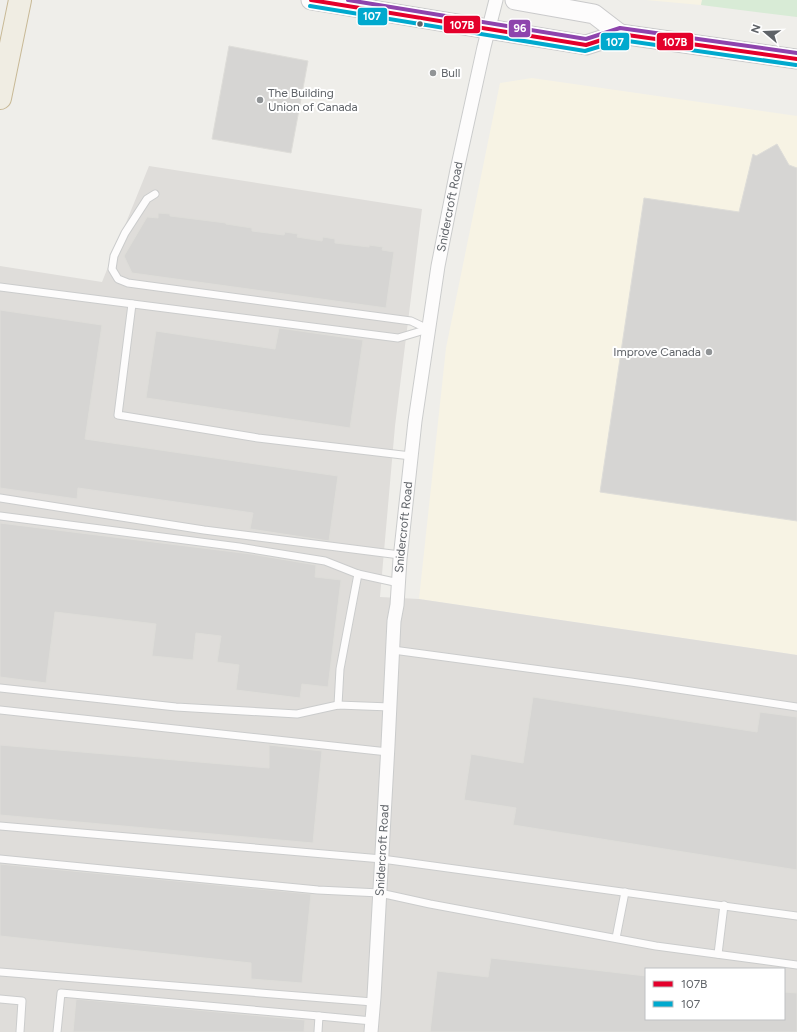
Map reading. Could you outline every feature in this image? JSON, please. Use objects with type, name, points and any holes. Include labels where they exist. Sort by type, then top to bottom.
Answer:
[{"type":"highway","points":[[0,98],[20,0]]},
{"type":"main road","points":[[311,0],[586,45],[620,34],[797,60]]},
{"type":"main road","points":[[515,0],[594,14],[620,34]]},
{"type":"street","name":"Snidercroft Road","points":[[371,1026],[382,859],[394,621],[397,605],[400,555],[411,456],[438,266],[457,170],[496,0]]},
{"type":"lane","points":[[155,194],[147,199],[125,233],[114,256],[112,269],[118,279],[128,283],[411,321],[428,329]]},
{"type":"lane","points":[[0,287],[398,338],[428,329]]},
{"type":"lane","points":[[132,304],[118,415],[258,438],[411,456]]},
{"type":"lane","points":[[0,498],[204,530],[400,555]]},
{"type":"lane","points":[[0,516],[231,546],[325,561],[358,574],[399,583]]},
{"type":"lane","points":[[338,705],[340,669],[358,574]]},
{"type":"lane","points":[[393,650],[624,681],[797,707]]},
{"type":"lane","points":[[0,688],[176,707],[296,714],[338,705],[390,707]]},
{"type":"lane","points":[[0,710],[388,752]]},
{"type":"lane","points":[[0,826],[382,859],[797,916]]},
{"type":"lane","points":[[0,859],[310,889],[380,893],[430,904],[656,946],[797,965]]},
{"type":"lane","points":[[616,938],[625,892]]},
{"type":"lane","points":[[718,954],[724,905]]},
{"type":"lane","points":[[0,972],[373,1002]]},
{"type":"lane","points":[[57,1032],[61,993],[319,1016],[371,1026]]},
{"type":"lane","points":[[0,999],[22,1001],[20,1032]]},
{"type":"lane","points":[[318,1032],[319,1016]]},
{"type":"shaded area","points":[[646,0],[702,0],[701,5]]},
{"type":"shaded area","points":[[532,78],[797,116],[797,655],[419,599],[446,348],[500,83]]},
{"type":"shaded area","points":[[149,166],[422,209],[395,426],[380,597],[419,599],[797,655],[797,1032],[0,1032],[0,266],[102,282]]},
{"type":"green space","points":[[702,0],[797,0],[797,17],[701,5]]},
{"type":"building","name":"The Building Union of Canada","points":[[229,46],[308,61],[291,153],[212,139]]},
{"type":"building","name":"Improve Canada","points":[[777,144],[789,165],[797,168],[797,521],[600,492],[644,198],[739,212],[753,154],[756,156]]},
{"type":"building","points":[[158,213],[170,214],[170,216],[226,223],[252,228],[252,231],[284,235],[285,232],[298,234],[297,237],[322,241],[323,237],[335,239],[335,243],[383,247],[382,250],[394,252],[386,308],[132,273],[124,256],[147,217],[158,218]]},
{"type":"building","points":[[0,310],[102,325],[85,439],[338,476],[329,541],[250,529],[253,513],[78,488],[77,499],[0,488]]},
{"type":"building","points":[[279,328],[363,340],[350,428],[146,398],[156,331],[275,349]]},
{"type":"building","points":[[0,523],[251,554],[316,565],[315,577],[341,580],[328,687],[302,684],[300,698],[236,690],[239,665],[217,662],[221,636],[196,633],[193,660],[152,656],[156,624],[55,612],[46,683],[0,677]]},
{"type":"building","points":[[533,697],[757,732],[760,712],[797,717],[797,870],[513,825],[516,808],[464,800],[471,754],[523,763]]},
{"type":"building","points":[[0,745],[269,768],[269,745],[322,751],[313,843],[0,815]]},
{"type":"building","points":[[0,864],[311,894],[302,983],[251,979],[251,963],[0,936]]},
{"type":"building","points":[[491,958],[645,976],[645,1020],[785,1020],[785,992],[797,993],[797,1032],[430,1032],[437,971],[488,977]]},
{"type":"building","points":[[76,999],[305,1020],[304,1032],[73,1032]]},
{"type":"transit line","name":"107B","points":[[311,0],[586,45],[620,34],[797,59]]},
{"type":"transit line","name":"96","points":[[348,0],[586,39],[620,28],[797,53]]},
{"type":"transit line","name":"107","points":[[310,6],[585,51],[621,40],[796,65]]},
{"type":"place","name":"Bull","points":[[433,73]]},
{"type":"place","name":"The Building Union of Canada","points":[[260,100]]},
{"type":"place","name":"Improve Canada","points":[[709,352]]}]
